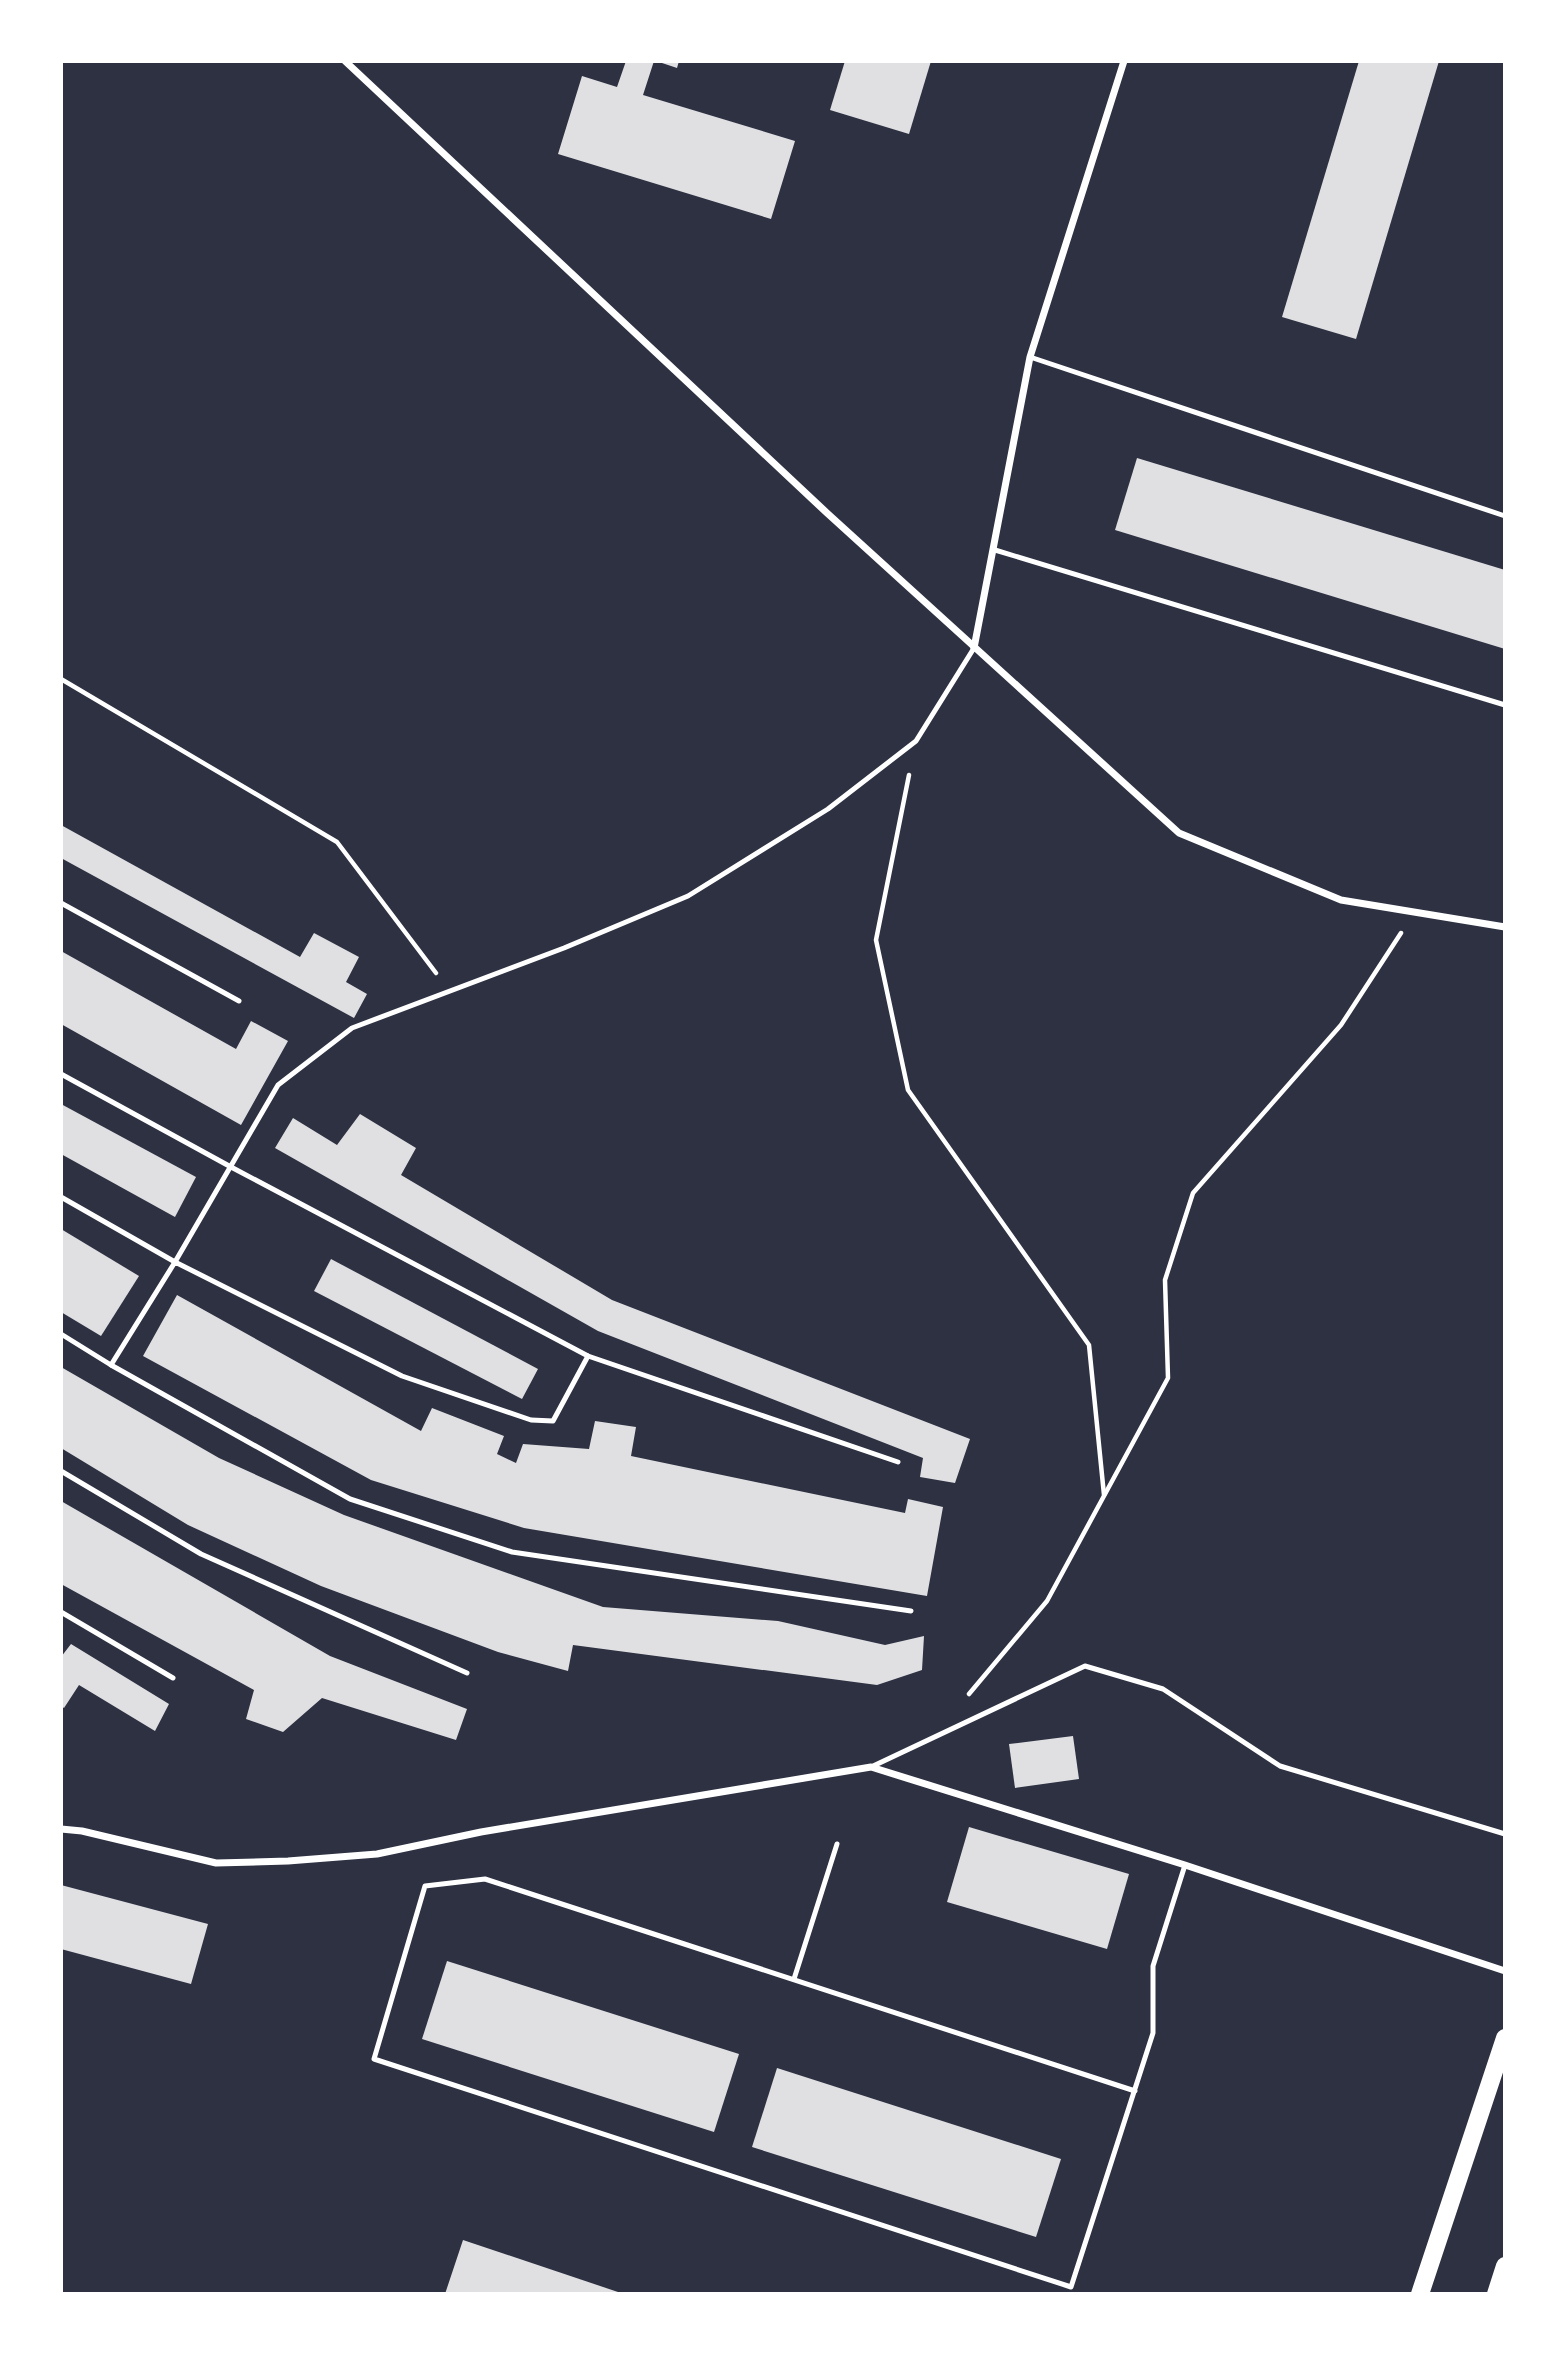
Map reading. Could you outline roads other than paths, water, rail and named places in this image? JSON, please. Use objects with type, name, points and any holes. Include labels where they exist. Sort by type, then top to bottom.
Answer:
[{"type":"main road","points":[[1419,2294],[1505,2038]]},
{"type":"main road","points":[[1496,2294],[1505,2266]]},
{"type":"street","points":[[345,61],[974,648],[1180,833],[1341,900],[1505,927]]},
{"type":"street","points":[[974,648],[1030,358],[1124,61]]},
{"type":"street","points":[[61,1829],[82,1831],[216,1863],[288,1861],[377,1854],[494,1829],[871,1767],[1185,1865],[1505,1971]]},
{"type":"lane","points":[[1030,358],[1505,516]]},
{"type":"lane","points":[[995,550],[1505,705]]},
{"type":"lane","points":[[111,1365],[175,1262],[278,1085],[352,1028],[564,948],[688,895],[828,808],[916,741],[974,648]]},
{"type":"lane","points":[[61,903],[239,1001]]},
{"type":"lane","points":[[61,1074],[588,1356],[898,1462]]},
{"type":"lane","points":[[61,1197],[175,1262],[402,1376],[531,1420],[553,1421],[588,1356]]},
{"type":"lane","points":[[61,1334],[111,1365],[351,1499],[512,1552],[911,1611]]},
{"type":"lane","points":[[61,1471],[201,1554],[467,1673]]},
{"type":"lane","points":[[61,1612],[173,1678]]},
{"type":"lane","points":[[871,1767],[1085,1666],[1163,1689],[1280,1766],[1505,1834]]},
{"type":"lane","points":[[794,1979],[837,1844]]},
{"type":"lane","points":[[1135,2091],[485,1879],[425,1886],[374,2059],[1071,2287],[1135,2091],[1153,2033],[1153,1966],[1185,1865]]}]
